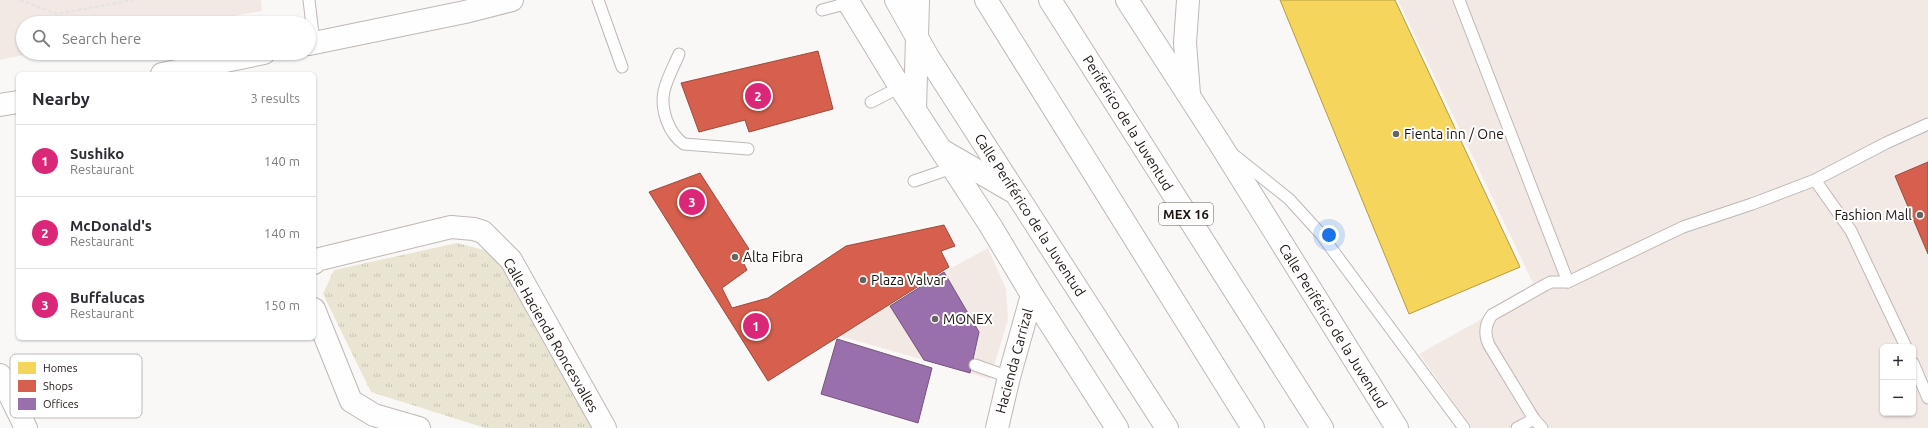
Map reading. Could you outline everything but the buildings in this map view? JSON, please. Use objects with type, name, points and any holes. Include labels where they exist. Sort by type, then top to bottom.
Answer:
[{"type":"main road","points":[[316,42],[464,6],[512,0]]},
{"type":"main road","name":"Calle Periférico de la Juventud","points":[[896,0],[918,41],[1167,428]]},
{"type":"main road","points":[[915,110],[918,0]]},
{"type":"main road","points":[[986,0],[1253,428]]},
{"type":"main road","name":"Periférico de la Juventud","points":[[1050,0],[1322,428]]},
{"type":"main road","name":"Calle Periférico de la Juventud","points":[[1127,0],[1220,144],[1397,428]]},
{"type":"main road","points":[[1188,0],[1185,43],[1189,98]]},
{"type":"main road","points":[[848,2],[900,87],[990,225],[1032,295],[1117,428]]},
{"type":"main road","points":[[172,72],[230,60]]},
{"type":"main road","points":[[0,106],[16,102]]},
{"type":"main road","points":[[939,148],[1016,194]]},
{"type":"main road","name":"Calle Hacienda Roncesvalles","points":[[316,260],[451,227],[474,229],[483,232],[511,260],[605,428]]},
{"type":"main road","name":"Hacienda Carrizal","points":[[997,428],[1009,377],[1032,295]]},
{"type":"main road","points":[[316,314],[351,401],[374,415],[419,428]]},
{"type":"main road","points":[[0,374],[10,395]]},
{"type":"main road","points":[[21,418],[26,428]]},
{"type":"lane","points":[[309,0],[310,16]]},
{"type":"lane","points":[[598,0],[622,67]]},
{"type":"lane","points":[[1459,0],[1568,282]]},
{"type":"lane","points":[[822,10],[848,2]]},
{"type":"lane","points":[[679,54],[667,82],[663,99],[668,122],[677,139],[684,144],[748,149]]},
{"type":"lane","points":[[871,102],[900,87]]},
{"type":"lane","points":[[1542,428],[1534,419],[1489,345],[1486,338],[1487,322],[1492,315],[1551,282],[1568,282],[1683,226],[1752,204],[1815,180],[1886,143],[1928,124]]},
{"type":"lane","points":[[1220,144],[1289,199],[1320,233],[1464,428]]},
{"type":"lane","points":[[914,181],[952,168]]},
{"type":"lane","points":[[1815,180],[1851,231],[1905,344]]},
{"type":"lane","points":[[975,366],[1009,377]]},
{"type":"lane","points":[[1916,370],[1928,398]]},
{"type":"lane","points":[[1517,428],[1534,419]]},
{"type":"path","points":[[20,0],[56,14],[133,0]]},
{"type":"shaded area","points":[[0,0],[261,0],[262,11],[234,16],[16,16],[16,57],[0,60]]},
{"type":"shaded area","name":"Fashion Mall","points":[[1398,0],[1928,0],[1928,428],[1472,428],[1419,354],[1478,321],[1533,283]]},
{"type":"shaded area","points":[[988,248],[1006,289],[1008,320],[990,379],[840,336],[944,272]]},
{"type":"green space","points":[[457,243],[496,253],[592,428],[485,428],[371,392],[323,294],[334,270]]},
{"type":"place","name":"McDonald's","points":[[758,96]]},
{"type":"place","name":"Fienta inn / One","points":[[1396,134]]},
{"type":"place","name":"Buffalucas","points":[[692,202]]},
{"type":"place","name":"Fashion Mall","points":[[1920,215]]},
{"type":"place","name":"Alta Fibra","points":[[735,257]]},
{"type":"place","name":"Plaza Valvar","points":[[863,280]]},
{"type":"place","name":"MONEX","points":[[935,319]]},
{"type":"place","name":"Sushiko","points":[[756,326]]}]
